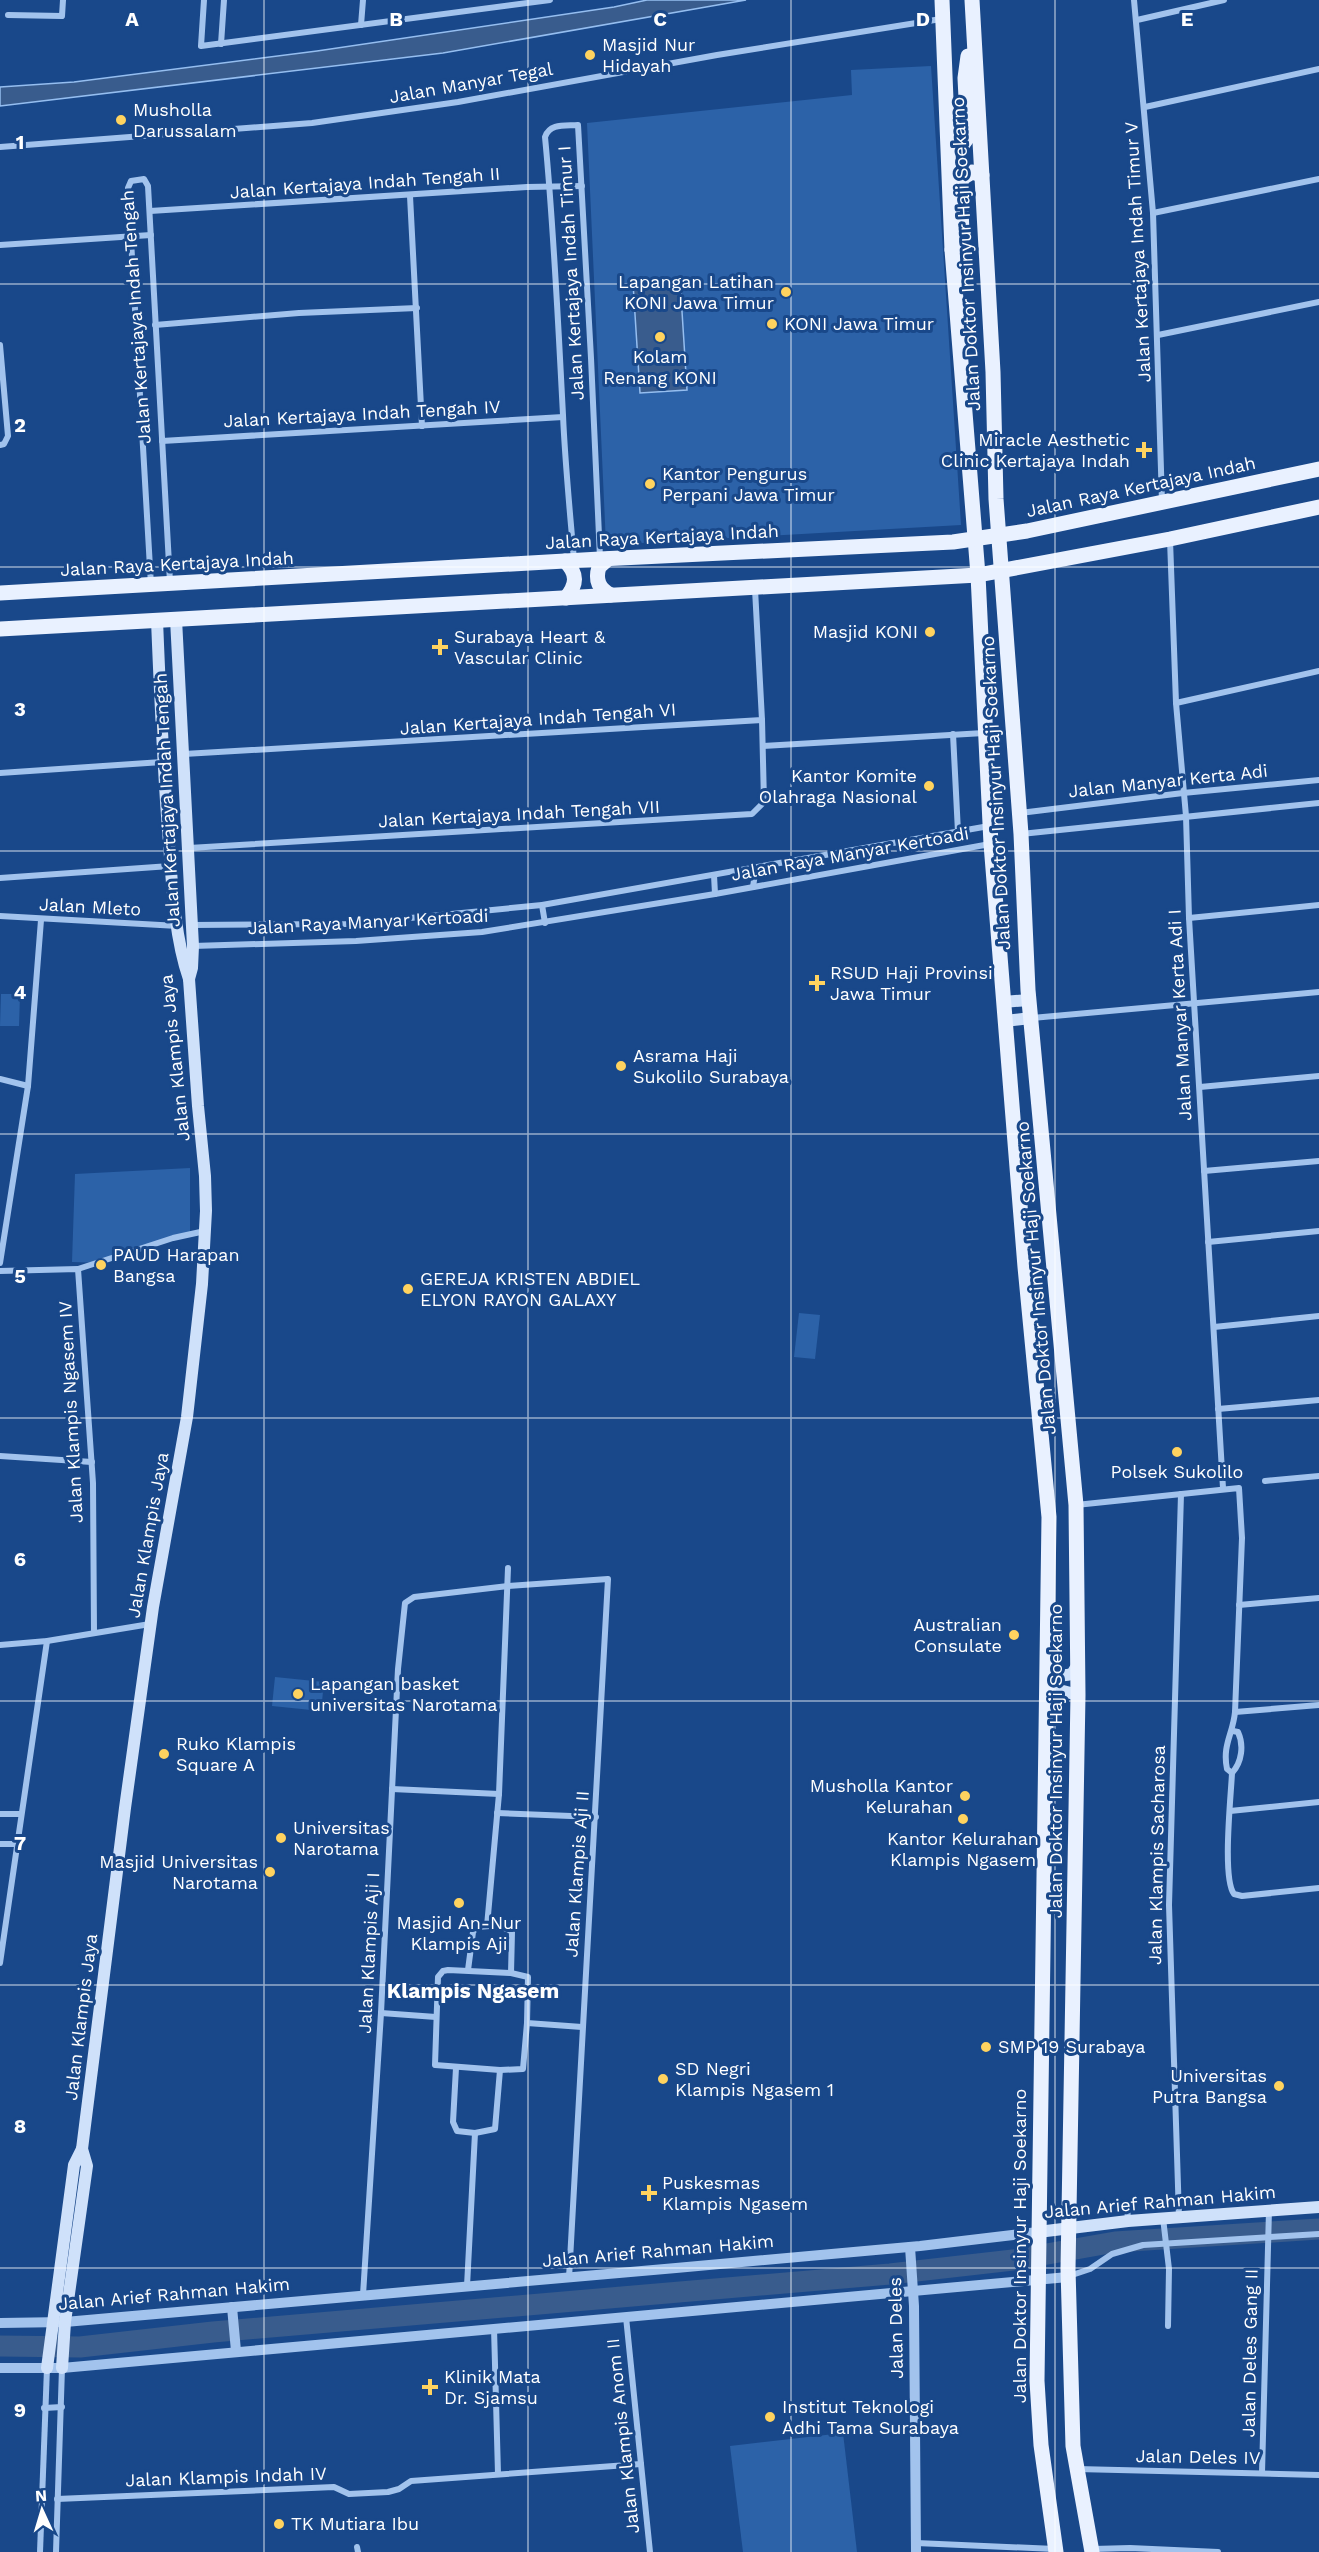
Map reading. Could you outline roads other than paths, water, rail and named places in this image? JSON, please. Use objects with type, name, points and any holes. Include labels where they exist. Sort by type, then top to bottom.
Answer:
[{"type":"main road","name":"Jalan Doktor Insinyur Haji Soekarno","points":[[942,0],[952,250],[973,540],[978,574],[990,834],[1048,1517],[1048,1695],[1038,2239],[1038,2411],[1056,2551]]},
{"type":"main road","name":"Jalan Doktor Insinyur Haji Soekarno","points":[[972,0],[999,535],[1020,824],[1029,1000],[1076,1505],[1078,1695],[1068,2273],[1073,2446],[1092,2551]]},
{"type":"main road","points":[[949,141],[952,144],[963,144],[968,137],[965,78],[967,60],[974,42]]},
{"type":"main road","points":[[952,250],[961,238],[962,231],[960,190],[962,178],[972,172],[982,175]]},
{"type":"main road","name":"Jalan Raya Kertajaya Indah","points":[[0,593],[171,585],[604,558],[973,540],[1319,469]]},
{"type":"main road","points":[[0,629],[1002,572],[1319,507]]},
{"type":"main road","points":[[604,558],[598,567],[597,578],[603,591],[611,595]]},
{"type":"main road","points":[[566,598],[573,589],[575,577],[569,561]]},
{"type":"main road","name":"Jalan Kertajaya Indah Tengah","points":[[176,619],[189,848],[190,896],[187,934]]},
{"type":"main road","name":"Jalan Kertajaya Indah Tengah","points":[[157,620],[162,762],[170,866],[174,897],[187,934]]},
{"type":"main road","points":[[159,666],[178,665]]},
{"type":"main road","points":[[174,897],[190,896]]},
{"type":"main road","name":"Jalan Klampis Jaya","points":[[47,2363],[74,2165],[82,2149],[118,1858],[151,1623],[187,1417],[205,1231],[206,1176],[198,1106],[189,979],[183,963],[187,934]]},
{"type":"main road","points":[[1003,1002],[1029,1000]]},
{"type":"main road","points":[[1005,1021],[1031,1018]]},
{"type":"main road","points":[[1047,1667],[1059,1675],[1072,1674],[1077,1666]]},
{"type":"main road","points":[[1048,1695],[1063,1691],[1078,1695]]},
{"type":"main road","name":"Jalan Klampis Jaya","points":[[62,2363],[64,2326],[87,2166],[82,2149]]},
{"type":"main road","name":"Jalan Arief Rahman Hakim","points":[[1038,2239],[1069,2229],[1128,2221],[1164,2221],[1179,2217],[1319,2206]]},
{"type":"street","points":[[8,15],[62,16],[63,0]]},
{"type":"street","points":[[204,0],[201,46],[550,0]]},
{"type":"street","points":[[221,44],[224,0]]},
{"type":"street","points":[[361,25],[363,0]]},
{"type":"street","name":"Jalan Kertajaya Indah Timur V","points":[[1134,0],[1153,213],[1162,502]]},
{"type":"street","points":[[1137,20],[1224,0]]},
{"type":"street","name":"Jalan Manyar Tegal","points":[[0,147],[336,120],[458,102],[942,19]]},
{"type":"street","points":[[1145,107],[1319,69]]},
{"type":"street","name":"Jalan Kertajaya Indah Timur I","points":[[569,561],[559,317],[545,137],[553,127],[578,125],[604,558]]},
{"type":"street","points":[[1153,213],[1319,179]]},
{"type":"street","name":"Jalan Kertajaya Indah Tengah","points":[[151,586],[128,188],[131,181],[144,180],[147,182],[150,211],[171,585]]},
{"type":"street","name":"Jalan Kertajaya Indah Tengah II","points":[[150,211],[582,186]]},
{"type":"street","points":[[410,196],[422,426]]},
{"type":"street","points":[[0,244],[151,236]]},
{"type":"street","points":[[1158,335],[1319,302]]},
{"type":"street","points":[[155,325],[299,313],[417,308]]},
{"type":"street","points":[[0,345],[8,436],[2,444]]},
{"type":"street","name":"Jalan Kertajaya Indah Tengah IV","points":[[162,441],[563,417]]},
{"type":"street","name":"Jalan Manyar Kerta Adi I","points":[[1170,539],[1176,703],[1186,813],[1189,918],[1223,1488]]},
{"type":"street","points":[[755,587],[762,720]]},
{"type":"street","points":[[1176,703],[1319,671]]},
{"type":"street","name":"Jalan Kertajaya Indah Tengah VII","points":[[189,848],[752,814],[764,802],[762,720]]},
{"type":"street","name":"Jalan Kertajaya Indah Tengah VI","points":[[184,754],[762,720]]},
{"type":"street","points":[[763,746],[984,733]]},
{"type":"street","points":[[953,734],[958,832]]},
{"type":"street","points":[[0,773],[162,762]]},
{"type":"street","name":"Jalan Manyar Kerta Adi","points":[[1020,824],[1183,795],[1319,780]]},
{"type":"street","name":"Jalan Manyar Kerta Adi","points":[[1020,824],[1319,803]]},
{"type":"street","name":"Jalan Raya Manyar Kertoadi","points":[[187,934],[356,941],[482,932],[544,913],[715,880],[755,870],[958,832],[990,834]]},
{"type":"street","name":"Jalan Raya Manyar Kertoadi","points":[[187,934],[544,913],[715,894],[990,834]]},
{"type":"street","points":[[0,878],[170,866]]},
{"type":"street","points":[[753,885],[755,870]]},
{"type":"street","name":"Jalan Raya Manyar Kertoadi","points":[[715,880],[715,894]]},
{"type":"street","points":[[1189,918],[1319,905]]},
{"type":"street","name":"Jalan Mleto","points":[[0,916],[187,934]]},
{"type":"street","points":[[0,1263],[3,1229],[28,1086],[41,920]]},
{"type":"street","points":[[1031,1018],[1319,992]]},
{"type":"street","points":[[1200,1087],[1319,1077]]},
{"type":"street","points":[[0,1079],[28,1086]]},
{"type":"street","points":[[1204,1171],[1319,1161]]},
{"type":"street","points":[[0,1271],[78,1269],[173,1238],[205,1231]]},
{"type":"street","points":[[1208,1242],[1319,1231]]},
{"type":"street","name":"Jalan Klampis Ngasem IV","points":[[78,1269],[92,1462],[94,1632]]},
{"type":"street","points":[[1214,1327],[1319,1317]]},
{"type":"street","points":[[1218,1409],[1319,1400]]},
{"type":"street","points":[[0,1456],[92,1462]]},
{"type":"street","points":[[1265,1481],[1319,1476]]},
{"type":"street","points":[[1076,1505],[1239,1488],[1239,1605],[1235,1712],[1233,1731],[1227,1739],[1226,1762],[1227,1769],[1232,1773]]},
{"type":"street","name":"Jalan Klampis Sacharosa","points":[[1179,2217],[1169,1905],[1181,1494]]},
{"type":"street","points":[[487,1926],[499,1794],[508,1568]]},
{"type":"street","name":"Jalan Klampis Aji I","points":[[363,2295],[381,2013],[398,1669],[405,1603],[414,1598],[508,1586],[608,1579]]},
{"type":"street","name":"Jalan Klampis Aji II","points":[[569,2278],[608,1579]]},
{"type":"street","points":[[1239,1605],[1319,1598]]},
{"type":"street","points":[[0,1645],[47,1641],[151,1623]]},
{"type":"street","points":[[0,1963],[47,1641]]},
{"type":"street","points":[[1235,1712],[1319,1705]]},
{"type":"street","points":[[1233,1731],[1238,1732],[1241,1740],[1239,1762],[1232,1773],[1230,1811],[1228,1881],[1234,1894],[1265,1895],[1319,1888]]},
{"type":"street","points":[[392,1789],[499,1794]]},
{"type":"street","points":[[1230,1811],[1319,1802]]},
{"type":"street","points":[[497,1813],[596,1817]]},
{"type":"street","points":[[0,1814],[21,1814]]},
{"type":"street","points":[[0,1845],[16,1844]]},
{"type":"street","points":[[468,1970],[473,1932],[476,1928],[487,1926],[506,1928],[512,1932],[511,1973]]},
{"type":"street","points":[[448,1970],[468,1970],[511,1973],[528,1977],[523,2069],[456,2068],[435,2065],[440,1973],[448,1970]]},
{"type":"street","points":[[381,2013],[436,2017]]},
{"type":"street","points":[[527,2024],[582,2027]]},
{"type":"street","points":[[456,2068],[453,2122],[457,2131],[475,2133],[495,2129],[500,2070]]},
{"type":"street","points":[[467,2286],[475,2133]]},
{"type":"street","points":[[1127,2203],[1128,2221]]},
{"type":"street","name":"Jalan Deles Gang II","points":[[1262,2473],[1269,2209]]},
{"type":"street","points":[[1164,2221],[1170,2299],[1168,2326]]},
{"type":"street","points":[[0,2368],[626,2317],[913,2285],[1068,2273],[1090,2269],[1112,2254],[1130,2247],[1166,2241],[1319,2234]]},
{"type":"street","name":"Jalan Arief Rahman Hakim","points":[[0,2323],[64,2326],[363,2295],[911,2252],[1038,2239]]},
{"type":"street","name":"Jalan Deles","points":[[911,2252],[916,2547]]},
{"type":"street","points":[[232,2309],[236,2350]]},
{"type":"street","name":"Jalan Klampis Anom II","points":[[626,2317],[650,2552]]},
{"type":"street","points":[[494,2328],[498,2474]]},
{"type":"street","points":[[40,2552],[47,2363]]},
{"type":"street","points":[[56,2552],[62,2363]]},
{"type":"street","points":[[44,2408],[62,2407]]},
{"type":"street","name":"Jalan Klampis Indah IV","points":[[57,2499],[334,2487],[349,2494],[395,2491],[411,2481],[641,2464]]},
{"type":"street","name":"Jalan Deles IV","points":[[1077,2469],[1319,2475]]},
{"type":"street","points":[[916,2547],[1056,2551]]},
{"type":"street","points":[[1092,2551],[1130,2548],[1218,2552]]},
{"type":"waterway","points":[[0,2346],[80,2347],[213,2332],[890,2274],[1013,2260],[1115,2242],[1319,2229]]},
{"type":"place","name":"Masjid Nur Hidayah","points":[[590,55]]},
{"type":"place","name":"Musholla Darussalam","points":[[121,120]]},
{"type":"place","name":"Lapangan Latihan KONI Jawa Timur","points":[[786,292]]},
{"type":"place","name":"KONI Jawa Timur","points":[[772,324]]},
{"type":"place","name":"Kolam Renang KONI","points":[[660,337]]},
{"type":"place","name":"Miracle Aesthetic Clinic Kertajaya Indah","points":[[1144,450]]},
{"type":"place","name":"Kantor Pengurus Perpani Jawa Timur","points":[[650,484]]},
{"type":"place","name":"Masjid KONI","points":[[930,632]]},
{"type":"place","name":"Surabaya Heart & Vascular Clinic","points":[[440,647]]},
{"type":"place","name":"Kantor Komite Olahraga Nasional","points":[[929,786]]},
{"type":"place","name":"RSUD Haji Provinsi Jawa Timur","points":[[817,983]]},
{"type":"place","name":"Asrama Haji Sukolilo Surabaya","points":[[621,1066]]},
{"type":"place","name":"PAUD Harapan Bangsa","points":[[101,1265]]},
{"type":"place","name":"GEREJA KRISTEN ABDIEL ELYON RAYON GALAXY","points":[[408,1289]]},
{"type":"place","name":"Polsek Sukolilo","points":[[1177,1452]]},
{"type":"place","name":"Australian Consulate","points":[[1014,1635]]},
{"type":"place","name":"Lapangan basket universitas Narotama","points":[[298,1694]]},
{"type":"place","name":"Ruko Klampis Square A","points":[[164,1754]]},
{"type":"place","name":"Musholla Kantor Kelurahan","points":[[965,1796]]},
{"type":"place","name":"Kantor Kelurahan Klampis Ngasem","points":[[963,1819]]},
{"type":"place","name":"Universitas Narotama","points":[[281,1838]]},
{"type":"place","name":"Masjid Universitas Narotama","points":[[270,1872]]},
{"type":"place","name":"Masjid An-Nur Klampis Aji","points":[[459,1903]]},
{"type":"place","name":"SMP 19 Surabaya","points":[[986,2047]]},
{"type":"place","name":"SD Negri Klampis Ngasem 1","points":[[663,2079]]},
{"type":"place","name":"Universitas Putra Bangsa","points":[[1279,2086]]},
{"type":"place","name":"Puskesmas Klampis Ngasem","points":[[649,2193]]},
{"type":"place","name":"Klinik Mata Dr. Sjamsu","points":[[430,2387]]},
{"type":"place","name":"Institut Teknologi Adhi Tama Surabaya","points":[[770,2417]]},
{"type":"place","name":"TK Mutiara Ibu","points":[[279,2524]]},
{"type":"district","name":"Klampis Ngasem","points":[[473,1991]]}]
